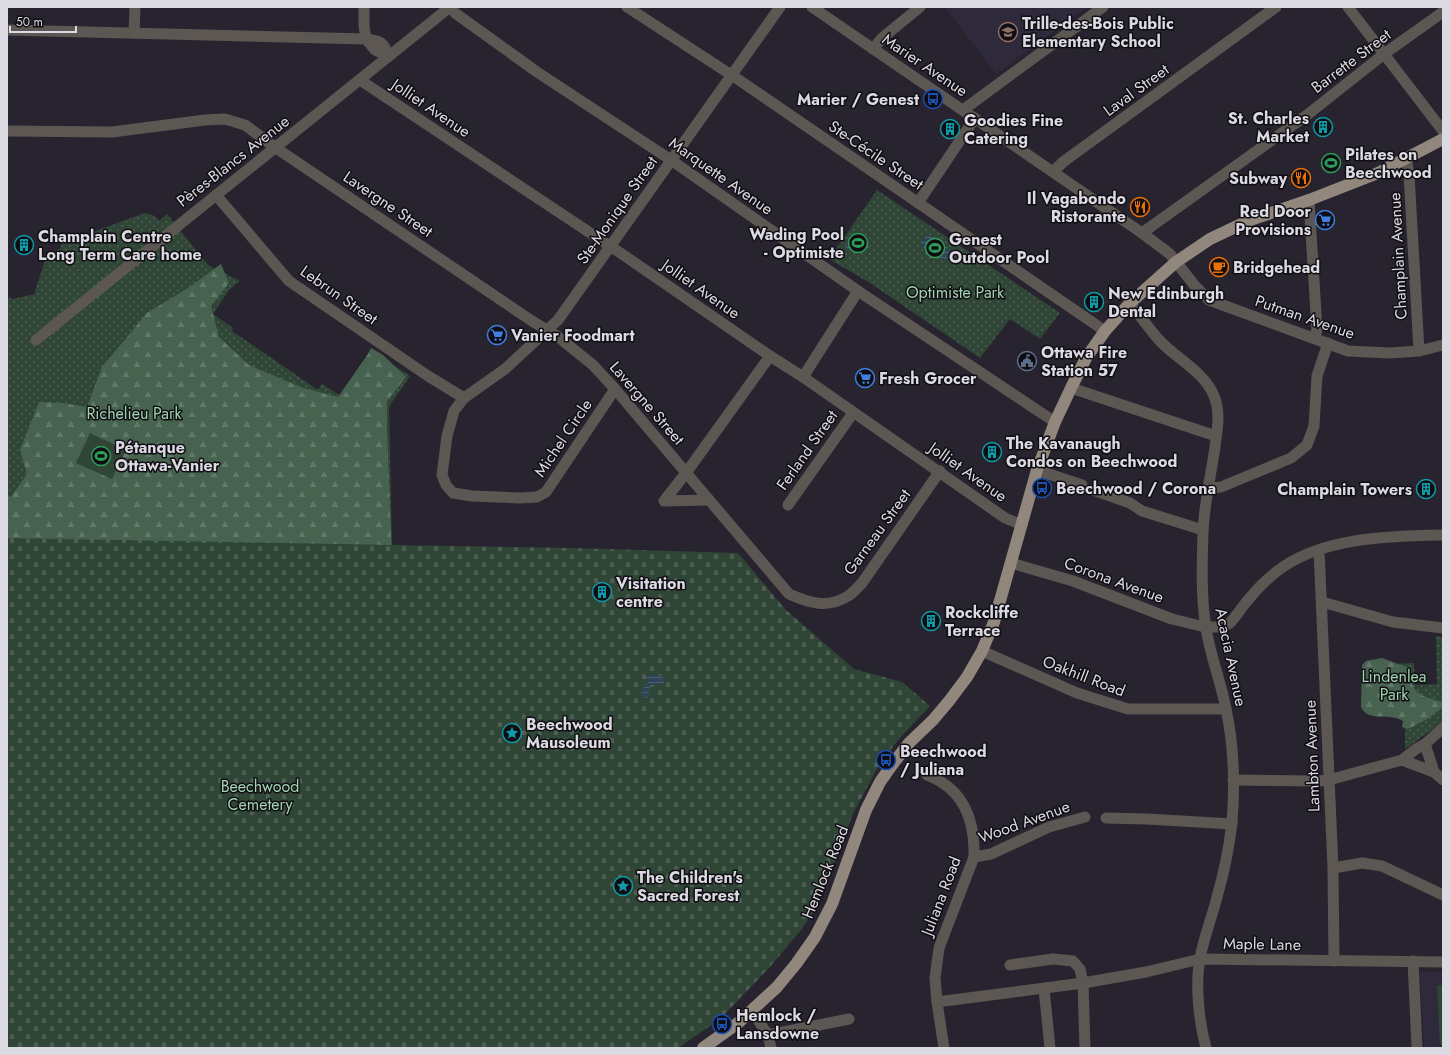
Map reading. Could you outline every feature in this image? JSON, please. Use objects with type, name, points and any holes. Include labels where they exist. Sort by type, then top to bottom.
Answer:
[{"type":"main road","name":"Hemlock Road","points":[[703,1048],[724,1034],[752,1011],[777,987],[796,964],[815,937],[832,904],[866,810],[880,782],[909,743],[933,720],[949,701],[967,677],[982,651],[992,630],[1037,470],[1055,422],[1086,358],[1105,330],[1130,303],[1176,262],[1210,239],[1280,209],[1309,200],[1378,173],[1443,139]]},
{"type":"street","points":[[134,33],[135,7]]},
{"type":"street","points":[[364,7],[366,39]]},
{"type":"street","name":"Pères-Blancs Avenue","points":[[36,340],[450,7]]},
{"type":"street","name":"Marquette Avenue","points":[[450,7],[456,13],[537,72],[671,160],[858,291],[1055,422]]},
{"type":"street","name":"Ste-Cécile Street","points":[[627,7],[1105,330]]},
{"type":"street","name":"Ste-Monique Street","points":[[546,330],[558,320],[611,247],[780,7]]},
{"type":"street","name":"Marier Avenue","points":[[812,7],[1142,232],[1170,254],[1176,262]]},
{"type":"street","points":[[873,49],[882,38],[920,7]]},
{"type":"street","points":[[963,110],[1102,7]]},
{"type":"street","name":"Laval Street","points":[[1054,171],[1063,162],[1276,7]]},
{"type":"street","points":[[1348,7],[1443,131]]},
{"type":"street","name":"Barrette Street","points":[[1142,232],[1307,115],[1384,54],[1443,12]]},
{"type":"street","points":[[7,30],[366,39],[381,43],[385,46],[388,56]]},
{"type":"street","name":"Jolliet Avenue","points":[[360,80],[803,377],[853,413],[940,471],[1005,518],[1022,525]]},
{"type":"street","points":[[918,203],[975,118]]},
{"type":"street","name":"Lavergne Street","points":[[7,131],[112,132],[205,120],[225,119],[245,125],[276,148],[557,336],[592,365],[615,389],[789,594],[808,602]]},
{"type":"street","name":"Champlain Avenue","points":[[1406,158],[1409,174],[1419,351]]},
{"type":"street","name":"Lebrun Street","points":[[216,195],[289,281],[428,376],[464,398]]},
{"type":"street","points":[[1309,200],[1317,330],[1314,337]]},
{"type":"street","name":"Putman Avenue","points":[[1176,262],[1195,286],[1209,300],[1348,350],[1390,354],[1419,351],[1443,345]]},
{"type":"street","points":[[803,377],[858,291]]},
{"type":"street","name":"Acacia Avenue","points":[[1130,303],[1162,342],[1196,372],[1209,387],[1217,403],[1218,421],[1203,530],[1203,580],[1205,627],[1226,710],[1232,756],[1233,780],[1232,824],[1221,882],[1200,959],[1200,1019],[1206,1048]]},
{"type":"street","name":"Michel Circle","points":[[546,330],[505,369],[464,398],[454,411],[447,436],[442,475],[446,485],[453,493],[472,496],[536,497],[546,492],[615,389]]},
{"type":"street","points":[[1209,488],[1221,487],[1291,458],[1307,445],[1314,426],[1318,376],[1328,343]]},
{"type":"street","points":[[709,500],[664,501],[686,473],[770,356]]},
{"type":"street","points":[[1071,388],[1216,436]]},
{"type":"street","name":"Ferland Street","points":[[788,505],[853,413]]},
{"type":"street","points":[[1037,470],[1082,485]]},
{"type":"street","name":"Garneau Street","points":[[808,602],[828,604],[848,596],[862,583],[940,471]]},
{"type":"street","points":[[1093,490],[1130,503],[1142,511],[1203,530]]},
{"type":"street","name":"Corona Avenue","points":[[1011,563],[1073,581],[1172,619],[1205,627],[1218,627],[1227,625],[1255,591],[1276,572],[1302,556],[1334,546],[1376,539],[1443,535]]},
{"type":"street","name":"Lambton Avenue","points":[[1319,550],[1333,868],[1334,961]]},
{"type":"street","points":[[1322,602],[1393,622],[1443,628]]},
{"type":"street","name":"Oakhill Road","points":[[982,651],[1077,693],[1128,709],[1226,710]]},
{"type":"street","points":[[1233,780],[1320,781],[1336,778],[1402,760],[1425,744],[1443,728]]},
{"type":"street","points":[[1425,744],[1434,772]]},
{"type":"street","points":[[1402,760],[1434,772],[1443,780]]},
{"type":"street","name":"Juliana Road","points":[[927,775],[933,777],[953,790],[967,810],[973,831],[974,857],[939,948],[935,978],[944,1048]]},
{"type":"street","name":"Wood Avenue","points":[[974,857],[991,854],[1049,827],[1085,817]]},
{"type":"street","points":[[1106,818],[1232,824]]},
{"type":"street","points":[[1333,868],[1362,863],[1382,866],[1443,895]]},
{"type":"street","points":[[1010,965],[1053,959],[1073,960],[1080,969],[1083,983],[1085,1048]]},
{"type":"street","name":"Maple Lane","points":[[937,1002],[1083,983],[1146,972],[1200,959],[1443,962]]},
{"type":"street","points":[[1413,961],[1418,1048]]},
{"type":"street","points":[[1044,989],[1050,1048]]},
{"type":"street","points":[[752,1011],[768,1034],[771,1048]]},
{"type":"street","points":[[768,1034],[849,1019]]},
{"type":"shaded area","name":"Trille-des-Bois Public Elementary School","points":[[945,7],[1087,7],[996,74]]},
{"type":"shaded area","points":[[1420,972],[1443,972],[1443,1048],[1424,1048]]},
{"type":"green space","name":"Optimiste Park","points":[[877,190],[1060,313],[1040,339],[1010,319],[980,358],[870,283],[829,259]]},
{"type":"green space","name":"Richelieu Park","points":[[145,213],[155,216],[159,221],[167,214],[208,265],[240,281],[229,290],[213,314],[233,328],[232,331],[318,390],[322,384],[344,398],[375,353],[410,376],[389,407],[392,545],[7,538],[7,297],[13,299],[34,294],[47,254],[60,249],[62,243]]},
{"type":"green space","name":"Richelieu Park","points":[[221,264],[229,283],[211,306],[219,337],[249,365],[303,388],[338,397],[371,348],[383,355],[406,377],[387,401],[392,559],[7,548],[7,495],[11,497],[27,474],[20,450],[39,402],[63,403],[87,407],[102,367],[147,313],[188,288]]},
{"type":"green space","name":"Pétanque Ottawa-Vanier","points":[[90,433],[126,450],[112,479],[76,463]]},
{"type":"green space","name":"Beechwood Cemetery","points":[[7,538],[570,548],[738,553],[786,610],[854,669],[902,682],[930,706],[898,740],[879,765],[853,814],[824,890],[814,911],[801,930],[769,968],[720,1019],[678,1048],[7,1048]]},
{"type":"green space","name":"Lindenlea Park","points":[[1436,636],[1443,637],[1443,722],[1405,749],[1405,706],[1367,665],[1414,663],[1415,685],[1437,684]]},
{"type":"green space","name":"Lindenlea Park","points":[[1382,658],[1409,668],[1410,677],[1415,689],[1428,698],[1443,702],[1443,707],[1429,718],[1408,729],[1402,727],[1403,721],[1398,718],[1374,716],[1364,712],[1361,707],[1362,665],[1366,661]]},
{"type":"green space","points":[[1437,985],[1443,985],[1443,1044],[1440,1045]]},
{"type":"water","name":"Genest Outdoor Pool","points":[[927,234],[951,250],[944,261],[920,245]]},
{"type":"water","name":"Wading Pool - Optimiste","points":[[857,237],[865,239],[869,243],[868,251],[848,251],[846,246],[848,242]]},
{"type":"water","points":[[649,674],[662,676],[665,681],[663,684],[650,685],[648,698],[643,697],[641,691],[648,682],[646,678]]},
{"type":"place","name":"Trille-des-Bois Public Elementary School","points":[[1008,32]]},
{"type":"place","name":"Marier / Genest","points":[[933,99]]},
{"type":"place","name":"St. Charles Market","points":[[1323,127]]},
{"type":"place","name":"Goodies Fine Catering","points":[[950,129]]},
{"type":"place","name":"Pilates on Beechwood","points":[[1331,163]]},
{"type":"place","name":"Subway","points":[[1301,178]]},
{"type":"place","name":"Il Vagabondo Ristorante","points":[[1140,207]]},
{"type":"place","name":"Red Door Provisions","points":[[1325,220]]},
{"type":"place","name":"Wading Pool - Optimiste","points":[[858,243]]},
{"type":"place","name":"Champlain Centre Long Term Care home","points":[[24,245]]},
{"type":"place","name":"Genest Outdoor Pool","points":[[935,248]]},
{"type":"place","name":"Bridgehead","points":[[1219,267]]},
{"type":"place","name":"New Edinburgh Dental","points":[[1094,302]]},
{"type":"place","name":"Vanier Foodmart","points":[[497,335]]},
{"type":"place","name":"Ottawa Fire Station 57","points":[[1027,361]]},
{"type":"place","name":"Fresh Grocer","points":[[865,378]]},
{"type":"place","name":"The Kavanaugh Condos on Beechwood","points":[[992,452]]},
{"type":"place","name":"Pétanque Ottawa-Vanier","points":[[101,456]]},
{"type":"place","name":"Beechwood / Corona","points":[[1042,488]]},
{"type":"place","name":"Champlain Towers","points":[[1426,489]]},
{"type":"place","name":"Visitation centre","points":[[602,592]]},
{"type":"place","name":"Rockcliffe Terrace","points":[[931,621]]},
{"type":"place","name":"Beechwood Mausoleum","points":[[512,733]]},
{"type":"place","name":"Beechwood / Juliana","points":[[886,760]]},
{"type":"place","name":"The Children's Sacred Forest","points":[[623,886]]},
{"type":"place","name":"Hemlock / Lansdowne","points":[[722,1024]]}]
